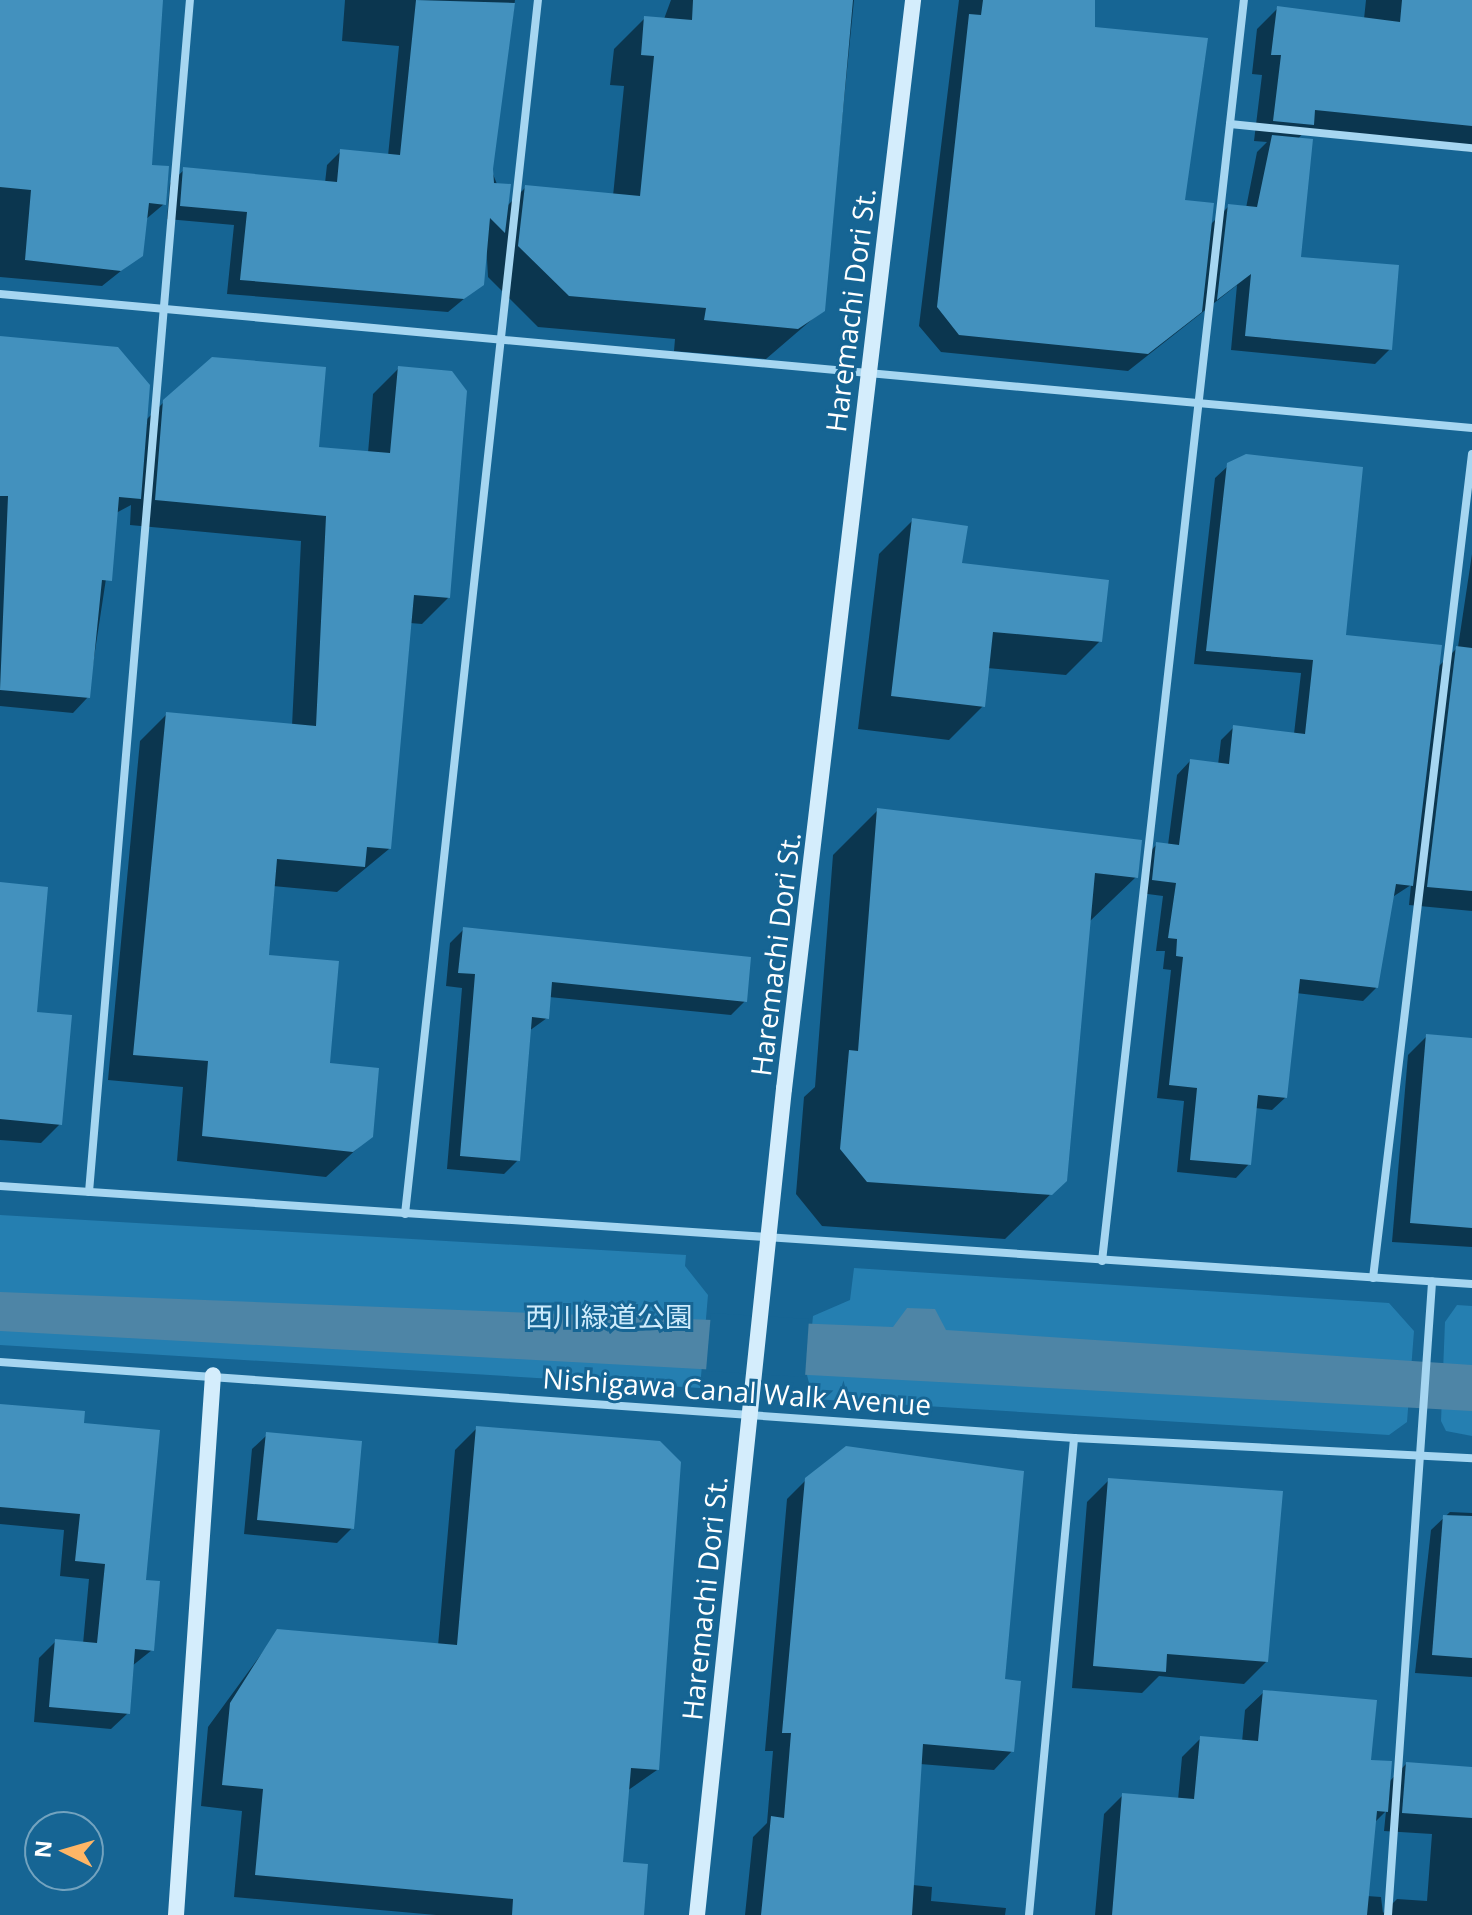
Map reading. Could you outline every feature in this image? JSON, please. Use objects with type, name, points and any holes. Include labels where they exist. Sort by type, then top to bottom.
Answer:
[{"type":"street","points":[[89,1192],[190,0]]},
{"type":"street","points":[[405,1214],[498,337],[538,0]]},
{"type":"street","name":"Haremachi Dori St.","points":[[697,1915],[767,1239],[913,0]]},
{"type":"street","points":[[1102,1261],[1244,0]]},
{"type":"street","points":[[1230,124],[1472,148]]},
{"type":"street","points":[[0,294],[1472,428]]},
{"type":"street","points":[[1373,1278],[1472,454]]},
{"type":"street","points":[[0,1186],[1472,1284]]},
{"type":"street","points":[[1388,1915],[1423,1457],[1432,1282]]},
{"type":"street","name":"Nishigawa Canal Walk Avenue","points":[[0,1362],[1074,1438],[1472,1458]]},
{"type":"street","points":[[176,1915],[213,1375]]},
{"type":"street","points":[[1029,1915],[1074,1438]]},
{"type":"green space","name":"西川緑道公園","points":[[0,1215],[686,1255],[685,1266],[708,1295],[700,1388],[0,1345]]},
{"type":"green space","points":[[854,1268],[1389,1303],[1414,1331],[1407,1422],[1389,1435],[813,1399],[807,1375],[813,1316],[850,1300]]},
{"type":"green space","points":[[1457,1305],[1472,1306],[1472,1436],[1446,1431],[1441,1421],[1445,1322]]},
{"type":"shaded area","points":[[0,1292],[893,1327],[907,1308],[935,1309],[946,1330],[1472,1365],[1472,1411],[0,1331]]},
{"type":"pier","points":[[711,1313],[809,1319],[805,1377],[706,1371]]},
{"type":"building","points":[[0,0],[163,0],[152,165],[169,166],[166,205],[149,203],[143,256],[121,271],[25,260],[31,190],[0,187]]},
{"type":"building","points":[[416,0],[515,3],[493,169],[494,183],[511,184],[505,233],[490,218],[484,285],[464,299],[240,280],[247,212],[180,206],[183,167],[337,182],[340,149],[400,155]]},
{"type":"building","points":[[693,0],[853,0],[825,311],[798,329],[704,320],[706,308],[569,296],[518,246],[525,185],[640,196],[654,56],[641,55],[644,16],[692,20]]},
{"type":"building","points":[[983,0],[1095,0],[1095,27],[1208,38],[1185,200],[1214,203],[1202,312],[1148,354],[959,335],[937,307],[969,14],[981,15]]},
{"type":"building","points":[[1402,0],[1472,0],[1472,126],[1315,110],[1314,125],[1273,121],[1281,55],[1271,55],[1277,6],[1400,22]]},
{"type":"building","points":[[1272,135],[1313,139],[1301,257],[1399,265],[1392,350],[1245,336],[1251,274],[1217,300],[1228,204],[1257,207]]},
{"type":"building","points":[[0,336],[118,347],[150,385],[141,499],[119,497],[112,581],[102,580],[90,698],[0,690],[8,496],[0,496]]},
{"type":"building","points":[[212,357],[326,367],[319,447],[390,453],[398,366],[452,371],[467,391],[450,598],[414,595],[391,849],[367,847],[365,867],[277,859],[269,955],[339,961],[330,1063],[379,1068],[373,1137],[353,1152],[202,1136],[208,1061],[133,1055],[166,712],[316,726],[326,516],[155,500],[163,400]]},
{"type":"building","points":[[1246,454],[1363,467],[1346,635],[1442,645],[1413,886],[1396,884],[1378,988],[1300,979],[1287,1098],[1258,1095],[1251,1165],[1190,1160],[1197,1088],[1169,1085],[1183,957],[1176,956],[1177,939],[1168,938],[1176,883],[1152,880],[1156,842],[1179,845],[1190,759],[1229,764],[1233,725],[1305,734],[1313,660],[1206,651],[1227,463]]},
{"type":"building","points":[[912,518],[968,526],[962,563],[1109,580],[1102,642],[993,632],[985,707],[891,696]]},
{"type":"building","points":[[1456,646],[1472,648],[1472,891],[1427,887]]},
{"type":"building","points":[[877,808],[1142,840],[1138,878],[1095,873],[1067,1181],[1052,1195],[867,1182],[840,1149],[849,1050],[858,1051]]},
{"type":"building","points":[[0,882],[48,887],[37,1012],[72,1015],[62,1125],[0,1119]]},
{"type":"building","points":[[463,927],[751,957],[747,1002],[552,982],[549,1019],[532,1017],[520,1161],[460,1156],[475,974],[458,973]]},
{"type":"building","points":[[1426,1034],[1472,1038],[1472,1228],[1410,1223]]},
{"type":"building","points":[[0,1404],[85,1411],[84,1423],[160,1430],[146,1580],[160,1581],[154,1651],[135,1649],[130,1714],[49,1707],[55,1639],[97,1643],[105,1564],[75,1561],[80,1514],[0,1507]]},
{"type":"building","points":[[476,1426],[660,1441],[681,1462],[659,1770],[631,1768],[623,1862],[648,1864],[644,1915],[512,1915],[513,1899],[255,1875],[263,1789],[222,1785],[230,1703],[277,1629],[457,1645]]},
{"type":"building","points":[[266,1432],[362,1441],[354,1529],[257,1520]]},
{"type":"building","points":[[846,1446],[1024,1471],[1005,1679],[1021,1681],[1014,1752],[923,1744],[912,1915],[761,1915],[771,1816],[784,1818],[791,1733],[782,1733],[805,1478]]},
{"type":"building","points":[[1108,1478],[1283,1491],[1268,1662],[1167,1654],[1166,1672],[1093,1666]]},
{"type":"building","points":[[1443,1515],[1472,1516],[1472,1658],[1432,1655]]},
{"type":"building","points":[[1263,1690],[1377,1700],[1371,1760],[1392,1761],[1388,1812],[1377,1811],[1367,1915],[1112,1915],[1122,1793],[1194,1799],[1200,1736],[1258,1741]]},
{"type":"building","points":[[1406,1762],[1472,1767],[1472,1818],[1402,1813]]}]
